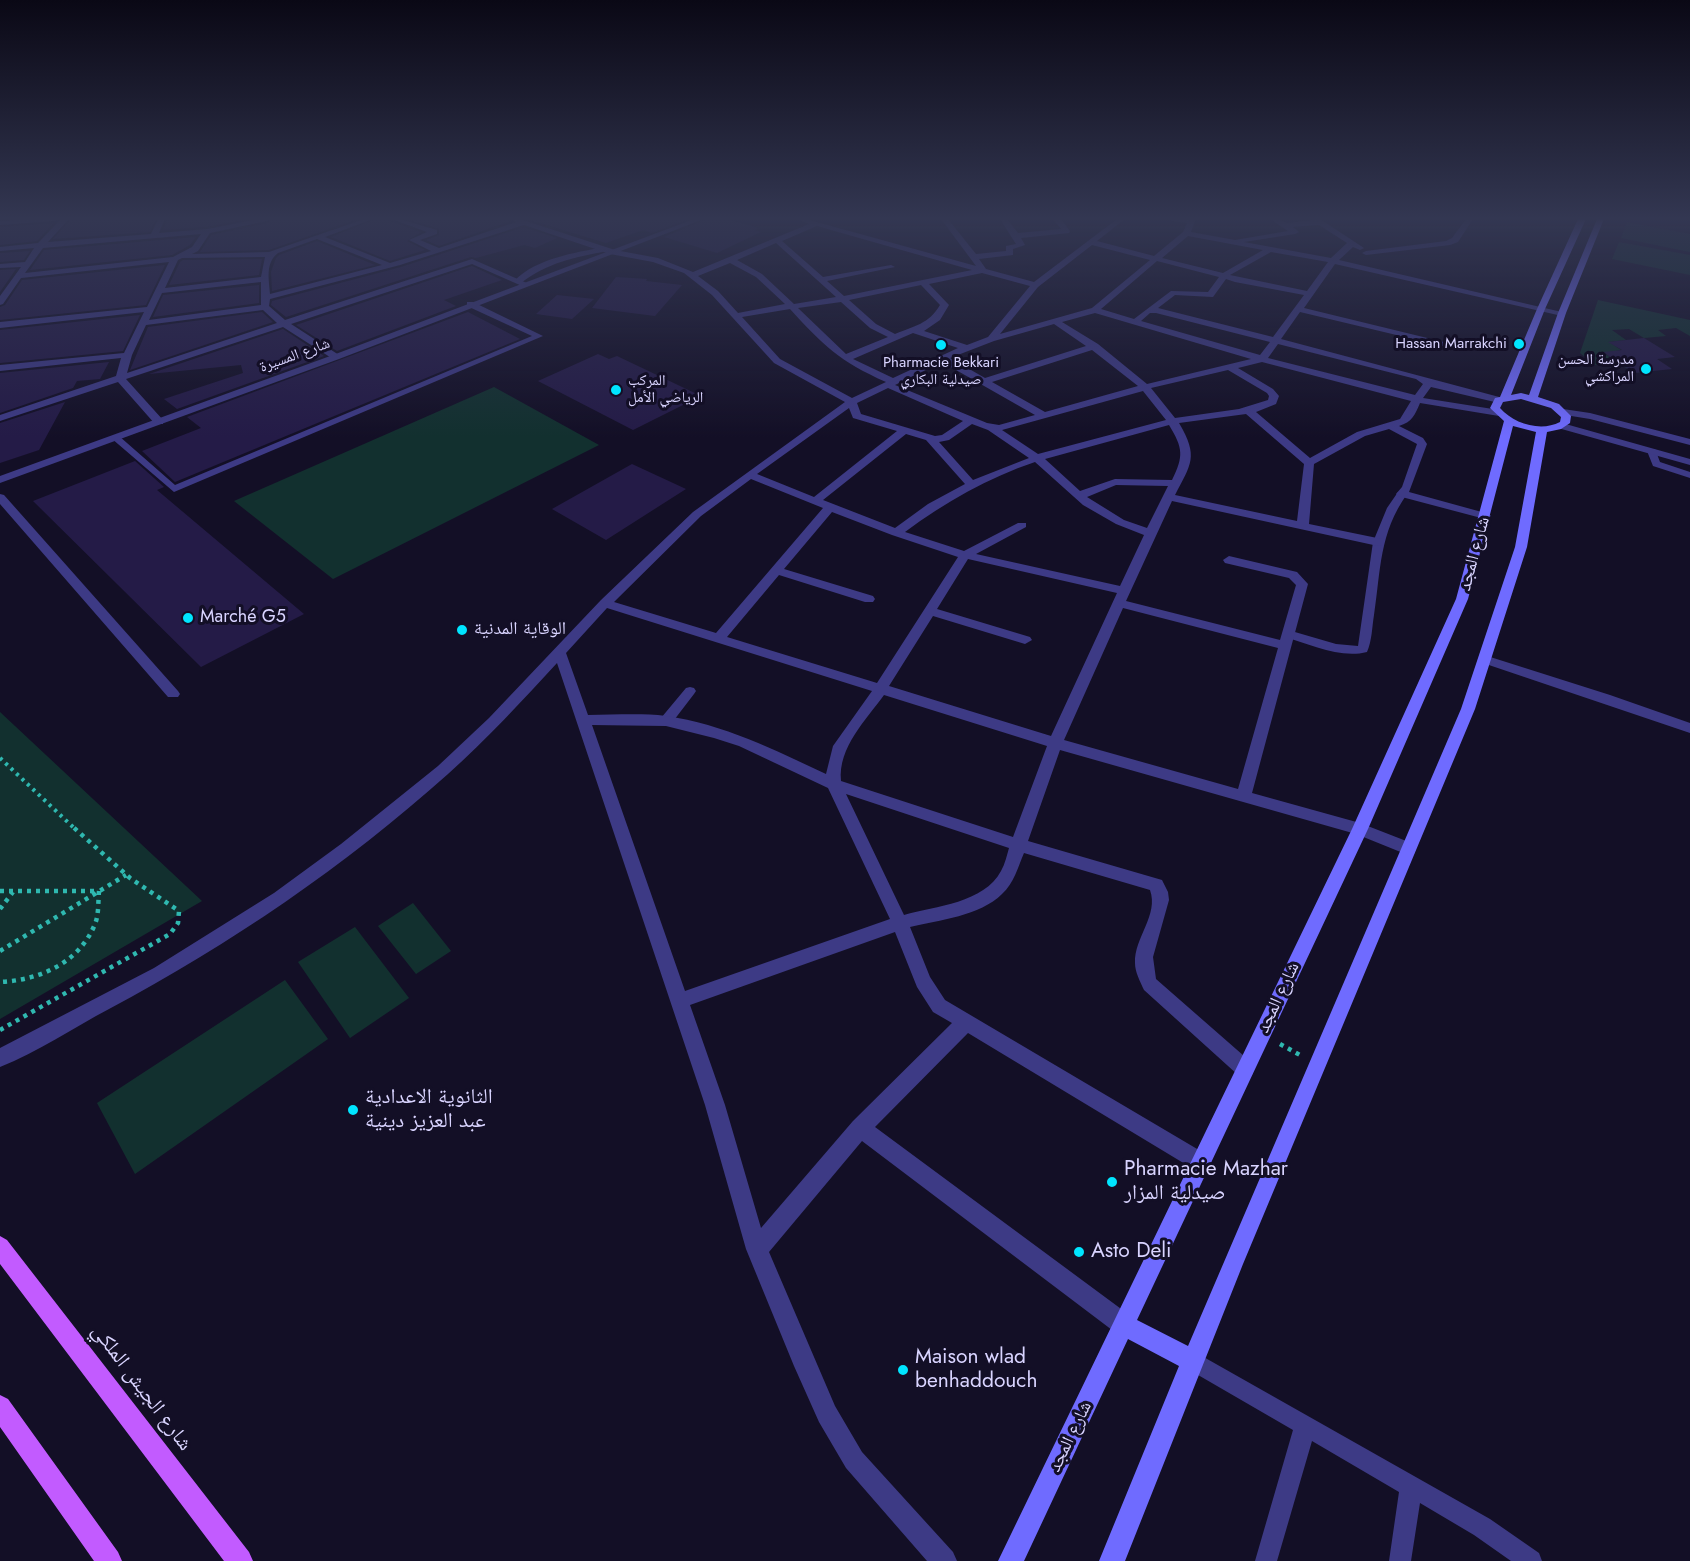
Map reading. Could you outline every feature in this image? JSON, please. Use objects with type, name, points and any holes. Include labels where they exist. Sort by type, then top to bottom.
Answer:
[{"type":"main road","points":[[1504,417],[1542,429],[1562,426],[1567,420],[1563,412],[1545,402],[1533,398],[1502,398],[1549,292]]},
{"type":"main road","points":[[1533,398],[1571,292]]},
{"type":"main road","name":"شارع المجد","points":[[1011,1561],[1360,829],[1462,599],[1485,516],[1504,417],[1496,403],[1502,398]]},
{"type":"main road","points":[[1112,1561],[1192,1361],[1468,709],[1521,547],[1542,429]]},
{"type":"main road","name":"شارع الجيش الملكي","points":[[0,1247],[240,1561]]},
{"type":"main road","points":[[1124,1325],[1192,1361]]},
{"type":"main road","points":[[0,1407],[109,1561]]},
{"type":"street","points":[[120,379],[127,355],[158,292]]},
{"type":"street","points":[[265,307],[267,292]]},
{"type":"street","points":[[268,297],[293,292]]},
{"type":"street","points":[[0,418],[380,292]]},
{"type":"street","name":"شارع المسيرة","points":[[0,480],[336,357],[500,292]]},
{"type":"street","points":[[714,292],[777,361],[852,402],[857,416],[931,439],[945,438],[971,420]]},
{"type":"street","points":[[774,292],[827,343],[846,358],[891,384],[992,428],[1038,459],[1078,496],[1101,513],[1151,534]]},
{"type":"street","points":[[836,292],[873,326],[894,337]]},
{"type":"street","points":[[735,316],[880,292]]},
{"type":"street","points":[[919,330],[937,318],[945,305],[932,292]]},
{"type":"street","points":[[991,339],[1029,292]]},
{"type":"street","points":[[0,1058],[160,973],[223,935],[318,870],[398,809],[494,722],[605,603],[697,514],[852,402],[966,348],[1095,310],[1117,292]]},
{"type":"street","points":[[1136,322],[1170,293],[1176,292]]},
{"type":"street","points":[[1187,292],[1210,295],[1212,292]]},
{"type":"street","points":[[992,428],[1005,427],[1145,387],[1262,359],[1309,294],[1299,292]]},
{"type":"street","points":[[1467,292],[1562,313]]},
{"type":"street","points":[[143,323],[265,307],[284,324],[336,357]]},
{"type":"street","points":[[0,325],[150,309]]},
{"type":"street","points":[[1152,309],[1419,377],[1429,382],[1502,398]]},
{"type":"street","points":[[1298,309],[1451,345]]},
{"type":"street","points":[[1095,310],[1262,359],[1417,399],[1504,417]]},
{"type":"street","points":[[679,1001],[900,923],[974,903],[996,890],[1008,874],[1055,743],[1151,534],[1187,462],[1186,452],[1172,421],[1145,387],[1095,346],[1056,322]]},
{"type":"street","points":[[846,358],[909,330],[919,330],[966,348]]},
{"type":"street","points":[[983,382],[1095,346]]},
{"type":"street","points":[[0,368],[127,355]]},
{"type":"street","points":[[942,358],[1046,416]]},
{"type":"street","points":[[896,533],[931,507],[971,484],[1038,459],[1172,421],[1269,405],[1274,399],[1270,390],[1230,367]]},
{"type":"street","points":[[120,379],[159,423]]},
{"type":"street","points":[[1309,463],[1361,434],[1392,426],[1410,415],[1417,399],[1429,382]]},
{"type":"street","points":[[1247,410],[1309,463]]},
{"type":"street","points":[[1563,412],[1590,416],[1690,442]]},
{"type":"street","points":[[1392,426],[1419,440],[1422,444],[1407,488],[1402,494],[1485,516]]},
{"type":"street","points":[[1562,426],[1690,462]]},
{"type":"street","points":[[815,501],[903,431]]},
{"type":"street","points":[[931,439],[971,484]]},
{"type":"street","points":[[1303,525],[1309,463]]},
{"type":"street","points":[[749,475],[896,533],[965,555],[1286,640]]},
{"type":"street","points":[[1078,496],[1115,482],[1177,483]]},
{"type":"street","points":[[0,496],[172,694]]},
{"type":"street","points":[[1169,497],[1378,542]]},
{"type":"street","points":[[718,639],[830,507]]},
{"type":"street","points":[[1022,525],[965,555],[880,690],[840,746],[833,771],[834,784],[900,923],[930,996],[939,1006],[1202,1163]]},
{"type":"street","points":[[1229,560],[1293,574],[1300,580],[1301,590],[1244,795]]},
{"type":"street","points":[[778,571],[869,599]]},
{"type":"street","points":[[605,603],[1055,743],[1360,829],[1408,849]]},
{"type":"street","points":[[930,611],[1025,640]]},
{"type":"street","points":[[560,653],[715,1105],[757,1249],[827,1414],[854,1460],[944,1561]]},
{"type":"street","points":[[583,720],[666,721],[744,742],[834,784],[1019,845],[1156,885],[1160,890],[1162,901],[1144,957],[1144,971],[1150,984],[1245,1069]]},
{"type":"street","points":[[757,1249],[860,1128],[964,1023]]},
{"type":"street","points":[[860,1128],[1124,1325]]},
{"type":"lane","points":[[116,438],[174,489],[539,336],[470,304]]},
{"type":"lane","points":[[1652,451],[1656,464],[1690,475]]},
{"type":"lane","points":[[1286,640],[1352,651],[1363,649],[1378,542],[1392,508],[1402,494]]},
{"type":"lane","points":[[1484,659],[1690,728]]},
{"type":"lane","points":[[666,721],[690,691]]},
{"type":"lane","points":[[1192,1361],[1482,1527],[1531,1561]]},
{"type":"lane","points":[[1266,1561],[1305,1426]]},
{"type":"lane","points":[[1400,1561],[1411,1486]]},
{"type":"path","points":[[0,758],[126,875],[179,911],[179,921],[170,934],[0,1030]]},
{"type":"path","points":[[0,951],[126,875]]},
{"type":"path","points":[[0,891],[99,891]]},
{"type":"path","points":[[0,909],[13,891]]},
{"type":"path","points":[[0,982],[16,982],[45,974],[77,953],[96,922],[99,891]]},
{"type":"path","points":[[1263,1033],[1316,1065]]},
{"type":"green space","points":[[1598,300],[1690,320],[1690,336],[1676,328],[1658,330],[1666,336],[1644,338],[1629,329],[1612,330],[1626,340],[1609,342],[1621,350],[1604,353],[1618,363],[1595,365],[1580,353]]},
{"type":"green space","points":[[1637,360],[1653,371],[1634,373],[1618,363]]},
{"type":"green space","points":[[494,387],[599,445],[333,579],[234,501]]},
{"type":"green space","points":[[0,712],[202,901],[0,1019]]},
{"type":"green space","points":[[413,903],[451,951],[416,974],[378,926]]},
{"type":"green space","points":[[355,927],[409,998],[350,1038],[298,962]]},
{"type":"green space","points":[[285,980],[328,1039],[135,1174],[97,1103]]},
{"type":"building","points":[[14,292],[152,292],[146,305],[0,320],[0,307],[5,305]]},
{"type":"building","points":[[193,292],[259,292],[259,303],[153,317],[163,295]]},
{"type":"building","points":[[307,292],[364,292],[286,317],[271,305],[272,301]]},
{"type":"building","points":[[395,292],[468,292],[444,300],[456,306],[337,351],[296,325]]},
{"type":"building","points":[[605,292],[676,292],[655,316],[592,308]]},
{"type":"building","points":[[557,295],[594,299],[572,319],[536,314]]},
{"type":"building","points":[[262,312],[273,322],[130,370],[148,327]]},
{"type":"building","points":[[468,312],[520,339],[175,482],[142,451],[201,428],[187,417]]},
{"type":"building","points":[[140,315],[123,351],[0,363],[0,330]]},
{"type":"building","points":[[283,329],[324,356],[177,409],[164,399],[243,373],[241,365],[149,374]]},
{"type":"building","points":[[1644,338],[1675,357],[1657,359],[1672,369],[1634,373],[1603,352],[1622,350],[1608,342]]},
{"type":"building","points":[[598,354],[609,359],[617,356],[701,396],[633,430],[538,381]]},
{"type":"building","points":[[109,362],[100,379],[77,381],[73,388],[0,413],[0,373]]},
{"type":"building","points":[[65,402],[39,450],[0,463],[0,423]]},
{"type":"building","points":[[135,461],[164,487],[157,490],[304,614],[201,667],[33,501]]},
{"type":"building","points":[[632,464],[686,489],[606,540],[552,509]]},
{"type":"place","name":"Hassan Marrakchi","points":[[1519,344]]},
{"type":"place","name":"Pharmacie Bekkari صيدلية البكاري","points":[[941,345]]},
{"type":"place","name":"مدرسة الحسن المراكشي","points":[[1646,369]]},
{"type":"place","name":"المركب الرياضي الأمل","points":[[616,390]]},
{"type":"place","name":"Marché G5","points":[[188,618]]},
{"type":"place","name":"الوقاية المدنية","points":[[462,630]]},
{"type":"place","name":"الثانوية الاعدادية عبد العزيز دينية","points":[[353,1110]]},
{"type":"place","name":"Pharmacie Mazhar صيدلية المزار","points":[[1112,1182]]},
{"type":"place","name":"Asto Deli","points":[[1079,1252]]},
{"type":"place","name":"Maison wlad benhaddouch","points":[[903,1370]]}]
